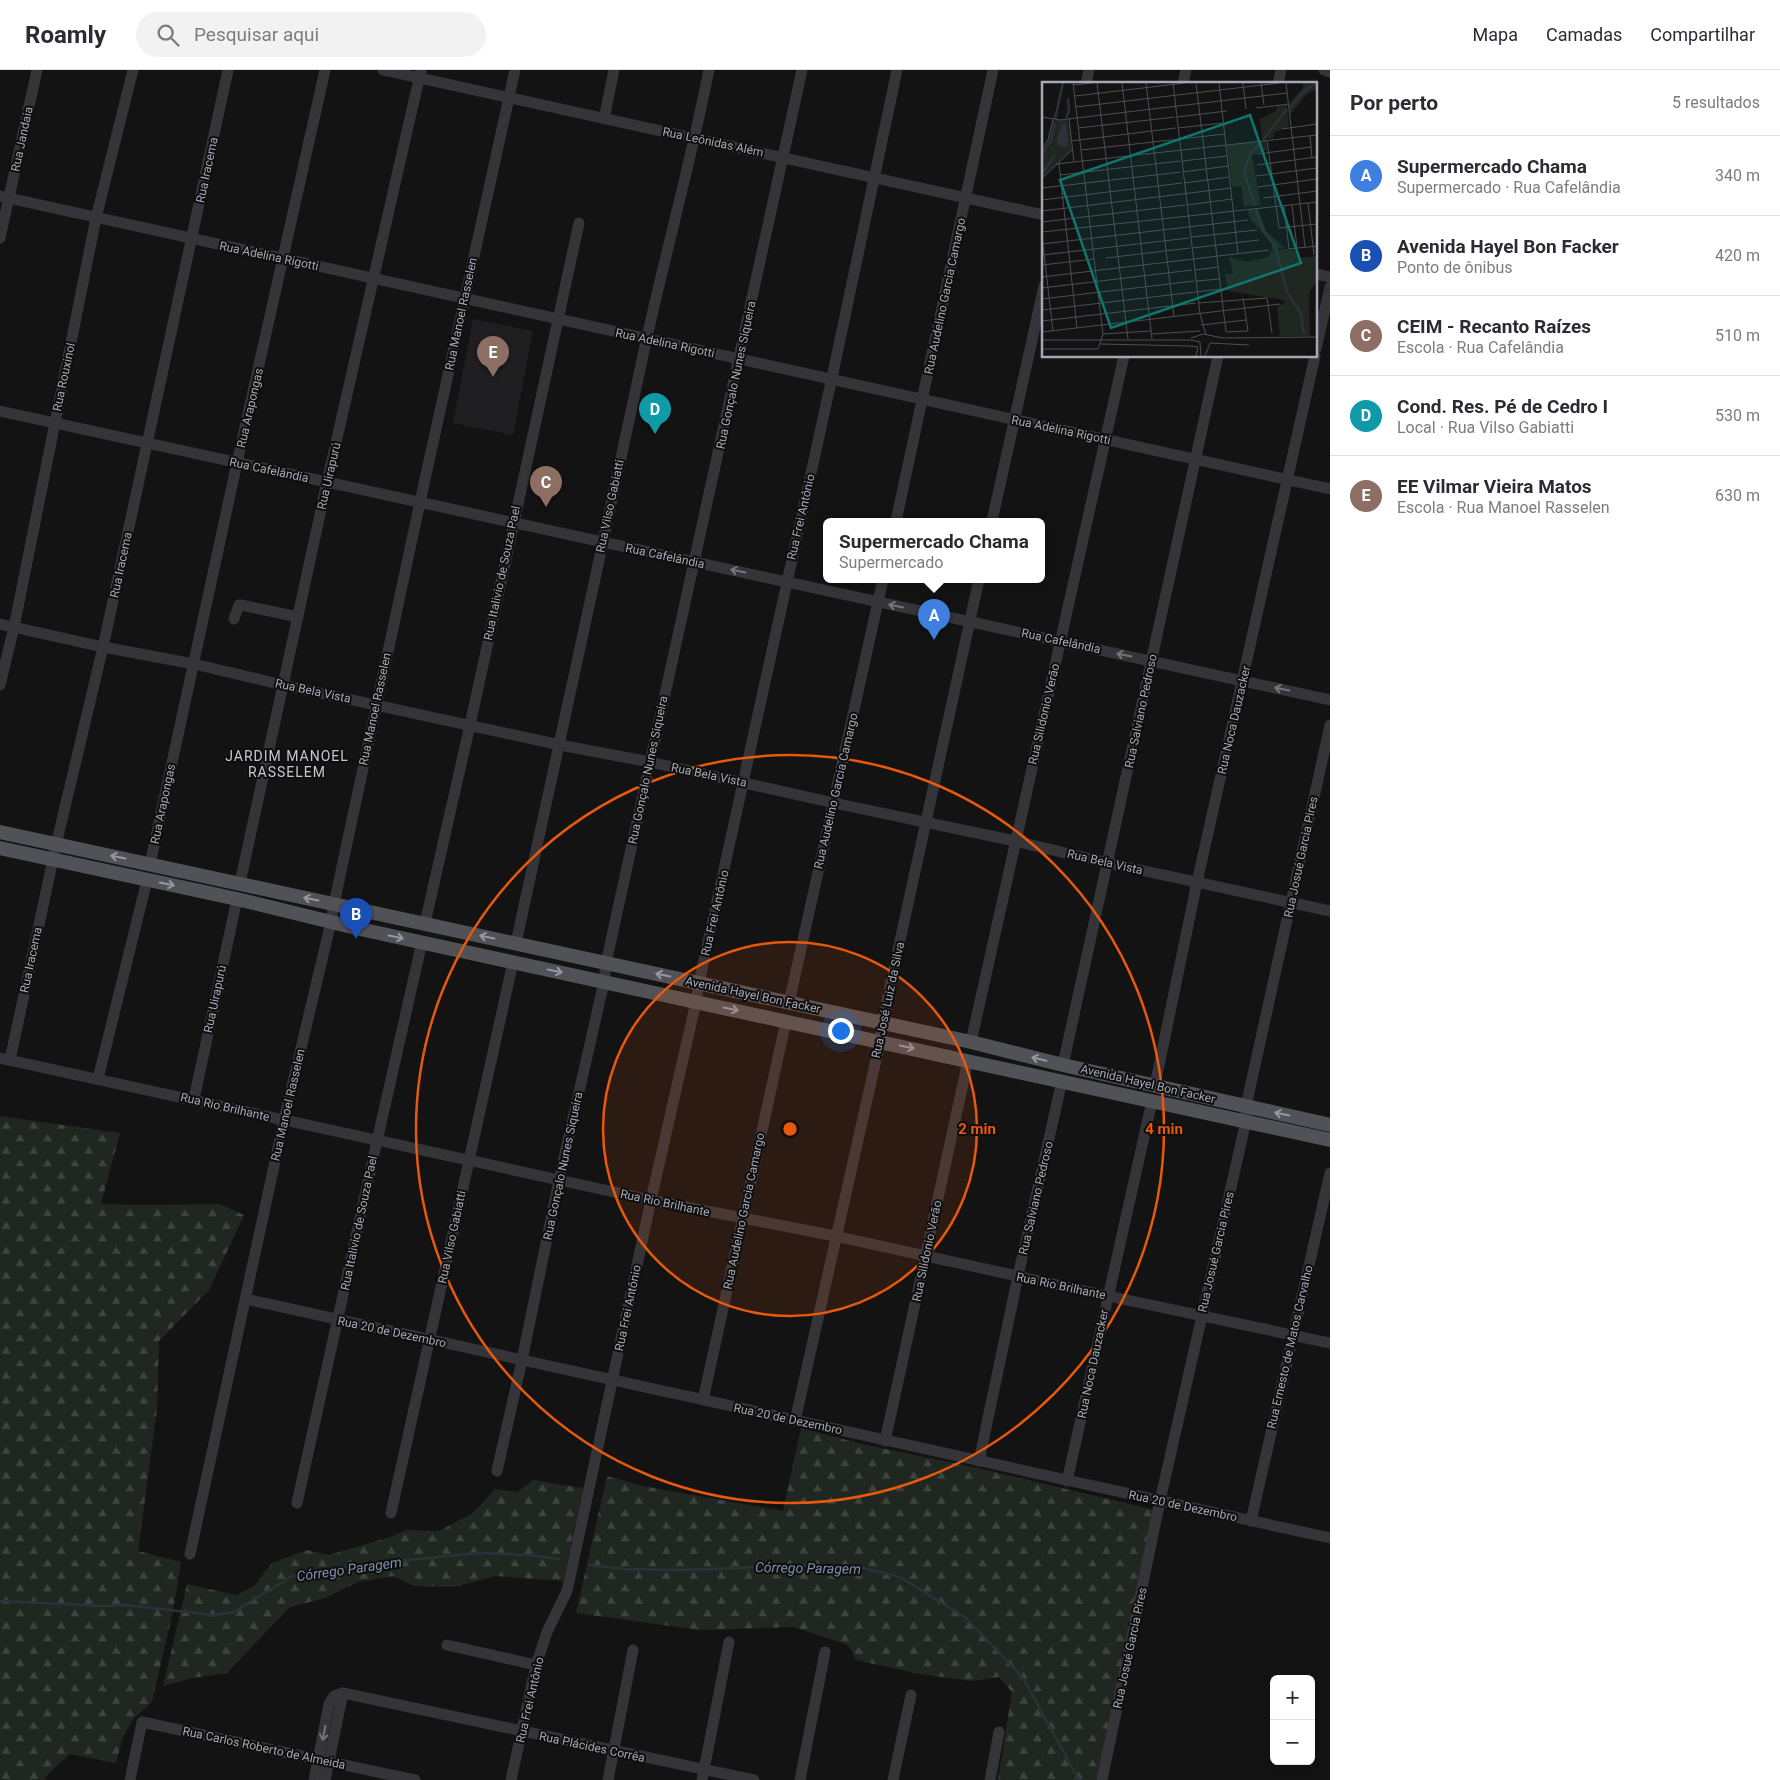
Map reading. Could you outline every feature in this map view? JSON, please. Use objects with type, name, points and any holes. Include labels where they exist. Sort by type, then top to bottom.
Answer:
[{"type":"main road","name":"Avenida Hayel Bon Facker","points":[[0,832],[971,1042],[1063,1065],[1330,1125]]},
{"type":"main road","name":"Avenida Hayel Bon Facker","points":[[0,848],[1330,1140]]},
{"type":"street","name":"Rua Jandaia","points":[[0,238],[5,197],[37,70]]},
{"type":"street","name":"Rua Rouxinol","points":[[0,685],[14,627],[96,218],[133,70]]},
{"type":"street","name":"Rua Iracema","points":[[5,1059],[103,646],[228,70]]},
{"type":"street","name":"Rua Arapongas","points":[[150,864],[325,70]]},
{"type":"street","name":"Rua Leônidas Além","points":[[383,70],[420,74],[509,98],[1042,215]]},
{"type":"street","name":"Rua Manoel Rasselen","points":[[190,1554],[284,1120],[332,922],[334,904],[376,704],[515,70]]},
{"type":"street","points":[[604,118],[614,70]]},
{"type":"street","name":"Rua Vilso Gabiatti","points":[[516,943],[560,745],[602,542],[709,70]]},
{"type":"street","name":"Rua Gonçalo Nunes Siqueira","points":[[496,1471],[522,1360],[558,1180],[604,982],[606,963],[802,70]]},
{"type":"street","name":"Rua Frei Antônio","points":[[512,1780],[536,1665],[547,1632],[567,1591],[577,1548],[651,1200],[832,380],[897,70]]},
{"type":"street","name":"Rua Audelino Garcia Camargo","points":[[897,518],[993,70]]},
{"type":"street","points":[[1324,70],[1330,72]]},
{"type":"street","name":"Rua Uirapurú","points":[[240,883],[327,482],[420,74]]},
{"type":"street","name":"Rua Adelina Rigotti","points":[[5,197],[1330,489]]},
{"type":"street","name":"Rua Italivio de Souza Pael","points":[[425,923],[470,725],[578,223]]},
{"type":"street","points":[[1318,340],[1330,286]]},
{"type":"street","points":[[993,518],[1042,295]]},
{"type":"street","name":"Rua Silidonio Verão","points":[[971,1042],[1124,358]]},
{"type":"street","name":"Rua Salviano Pedroso","points":[[1063,1065],[1218,358]]},
{"type":"street","name":"Rua Noca Dauzacker","points":[[1155,1085],[1197,882],[1315,358]]},
{"type":"street","name":"Rua Cafelândia","points":[[0,412],[1330,700]]},
{"type":"street","name":"Rua Audelino Garcia Camargo","points":[[789,1003],[882,583]]},
{"type":"street","name":"Rua José Luiz da Silva","points":[[795,1421],[880,1042],[882,1023],[978,583]]},
{"type":"street","points":[[234,619],[241,604],[298,617]]},
{"type":"street","name":"Rua Bela Vista","points":[[0,624],[194,664],[560,745],[744,782],[1330,911]]},
{"type":"street","name":"Rua Josué Garcia Pires","points":[[1102,1780],[1160,1501],[1246,1121],[1246,1106],[1330,725]]},
{"type":"street","points":[[98,1079],[146,880]]},
{"type":"street","name":"Rua Uirapurú","points":[[194,1099],[237,899]]},
{"type":"street","name":"Rua Italivio de Souza Pael","points":[[298,1504],[422,942]]},
{"type":"street","name":"Rua Vilso Gabiatti","points":[[391,1513],[468,1161],[514,962]]},
{"type":"street","name":"Rua Audelino Garcia Camargo","points":[[702,1400],[786,1021]]},
{"type":"street","name":"Rua Rio Brilhante","points":[[5,1059],[194,1099],[468,1161],[743,1219],[835,1236],[1330,1343]]},
{"type":"street","name":"Rua Silidonio Verão","points":[[885,1441],[968,1061]]},
{"type":"street","name":"Rua Salviano Pedroso","points":[[979,1461],[1062,1081]]},
{"type":"street","name":"Rua Noca Dauzacker","points":[[1067,1481],[1152,1101]]},
{"type":"street","name":"Rua Ernesto de Matos Carvalho","points":[[1251,1521],[1330,1173]]},
{"type":"street","name":"Rua 20 de Dezembro","points":[[246,1299],[1330,1538]]},
{"type":"street","points":[[703,1775],[729,1642]]},
{"type":"street","points":[[447,1645],[536,1665]]},
{"type":"street","points":[[608,1780],[633,1650]]},
{"type":"street","points":[[800,1780],[825,1652]]},
{"type":"street","name":"Rua Plácides Corrêa","points":[[324,1760],[343,1693],[614,1751],[703,1775],[754,1780]]},
{"type":"street","points":[[893,1780],[911,1694]]},
{"type":"street","name":"Rua Carlos Roberto de Almeida","points":[[130,1780],[142,1722],[415,1780]]},
{"type":"street","points":[[990,1780],[999,1732]]},
{"type":"street","points":[[314,1780],[324,1760]]},
{"type":"street","points":[[324,1760],[325,1780]]},
{"type":"shaded area","points":[[473,319],[533,331],[513,435],[453,423]]},
{"type":"green space","points":[[0,1116],[120,1133],[101,1204],[219,1204],[244,1215],[209,1290],[159,1341],[157,1409],[138,1551],[181,1562],[174,1606],[152,1702],[134,1718],[123,1737],[116,1763],[70,1754],[46,1776],[45,1780],[0,1780]]},
{"type":"green space","points":[[801,1428],[862,1444],[978,1468],[1155,1510],[1097,1780],[998,1780],[1012,1692],[999,1677],[971,1681],[920,1674],[856,1660],[848,1645],[794,1627],[699,1630],[576,1613],[607,1476],[643,1486],[783,1511]]},
{"type":"green space","points":[[533,1480],[583,1488],[563,1581],[496,1576],[454,1587],[414,1586],[393,1576],[358,1582],[325,1598],[290,1607],[227,1673],[192,1678],[163,1686],[187,1584],[236,1595],[254,1586],[272,1563],[307,1550],[329,1555],[390,1537],[406,1530],[439,1531],[473,1513],[495,1489],[517,1492]]},
{"type":"waterway","name":"Córrego Paragem","points":[[0,1601],[102,1606],[126,1605],[213,1615],[234,1612],[292,1576],[349,1566],[479,1553],[527,1555],[559,1559]]},
{"type":"waterway","name":"Córrego Paragem","points":[[589,1565],[625,1569],[677,1570],[785,1565],[859,1567],[900,1577],[966,1618],[1023,1678],[1079,1780]]},
{"type":"place","name":"EE Vilmar Vieira Matos","points":[[493,377]]},
{"type":"place","name":"Cond. Res. Pé de Cedro I","points":[[655,434]]},
{"type":"place","name":"CEIM - Recanto Raízes","points":[[546,507]]},
{"type":"place","name":"Supermercado Chama","points":[[934,640]]},
{"type":"place","name":"Avenida Hayel Bon Facker","points":[[356,939]]},
{"type":"district","name":"JARDIM MANOEL RASSELEM","points":[[287,764]]}]
